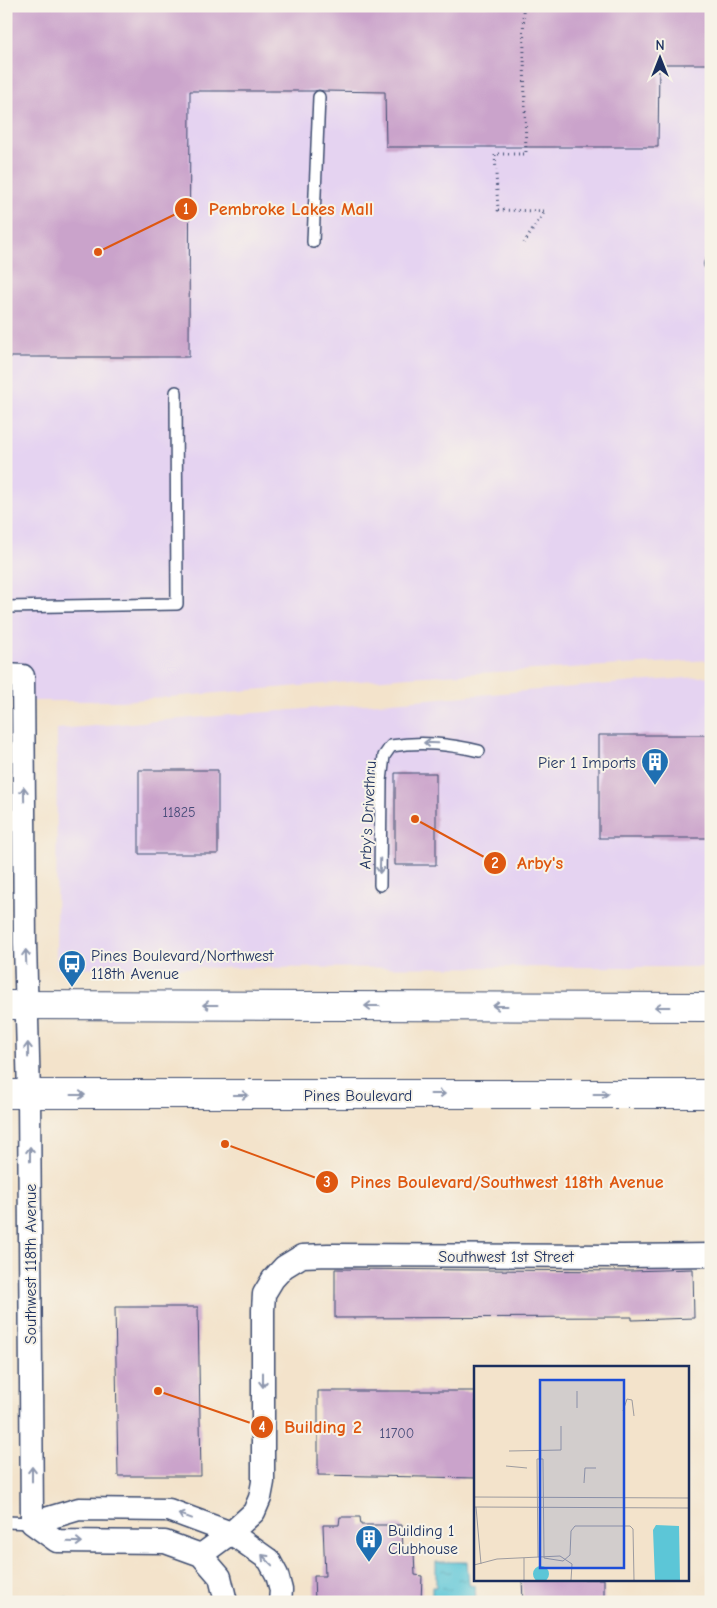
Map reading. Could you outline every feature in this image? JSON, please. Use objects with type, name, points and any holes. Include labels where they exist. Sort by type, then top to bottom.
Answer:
[{"type":"highway","points":[[17,1005],[711,1007]]},
{"type":"highway","name":"Pines Boulevard","points":[[18,1094],[711,1094]]},
{"type":"street","name":"Southwest 118th Avenue","points":[[15,676],[18,1094],[32,1523]]},
{"type":"street","name":"Southwest 1st Street","points":[[230,1533],[254,1512],[260,1498],[263,1482],[264,1294],[272,1279],[284,1266],[302,1256],[711,1254]]},
{"type":"street","points":[[32,1523],[78,1509],[169,1510],[230,1533],[269,1560],[277,1575],[281,1590],[280,1602]]},
{"type":"street","points":[[32,1523],[57,1541],[165,1542],[201,1555],[220,1577],[226,1602]]},
{"type":"street","points":[[201,1555],[230,1533]]},
{"type":"lane","points":[[314,242],[319,97]]},
{"type":"lane","points":[[6,607],[177,604],[176,392]]},
{"type":"lane","name":"Arby's Drivethru","points":[[380,885],[381,781],[384,756],[391,746],[430,742],[479,752]]},
{"type":"lane","points":[[6,1522],[32,1523]]},
{"type":"path","points":[[523,6],[526,154],[495,154],[498,210],[545,211],[524,243]]},
{"type":"shaded area","points":[[6,6],[711,6],[711,660],[408,677],[122,701],[6,701]]},
{"type":"shaded area","points":[[711,676],[711,967],[56,968],[57,729]]},
{"type":"water","points":[[436,1562],[467,1562],[469,1585],[475,1586],[476,1602],[432,1602],[432,1587],[436,1587]]},
{"type":"water","points":[[67,1598],[70,1602],[6,1602],[6,1601]]},
{"type":"building","points":[[6,6],[711,6],[711,64],[659,64],[658,147],[386,147],[385,92],[319,90],[190,91],[189,357],[6,357]]},
{"type":"building","name":"Pier 1 Imports","points":[[599,735],[711,735],[711,838],[599,838]]},
{"type":"building","points":[[139,770],[218,770],[218,854],[139,854]]},
{"type":"building","points":[[395,773],[436,773],[436,865],[395,865]]},
{"type":"building","points":[[335,1269],[631,1271],[693,1269],[694,1318],[632,1320],[632,1317],[335,1318]]},
{"type":"building","points":[[115,1307],[198,1307],[201,1476],[118,1476]]},
{"type":"building","points":[[318,1391],[474,1391],[474,1478],[318,1475]]},
{"type":"building","name":"Building 1 Clubhouse","points":[[340,1517],[360,1517],[361,1525],[402,1525],[403,1551],[414,1551],[415,1575],[422,1576],[421,1602],[315,1602],[314,1576],[325,1576],[323,1525],[339,1525]]},
{"type":"building","points":[[522,1580],[604,1580],[604,1602],[523,1602]]},
{"type":"place","name":"Pembroke Lakes Mall","points":[[98,252]]},
{"type":"place","name":"Pier 1 Imports","points":[[655,786]]},
{"type":"place","name":"Arby's","points":[[415,819]]},
{"type":"place","name":"Pines Boulevard/Northwest 118th Avenue","points":[[72,988]]},
{"type":"place","name":"Pines Boulevard/Southwest 118th Avenue","points":[[225,1144]]},
{"type":"place","name":"Building 2","points":[[158,1391]]},
{"type":"place","name":"Building 1 Clubhouse","points":[[369,1563]]}]
